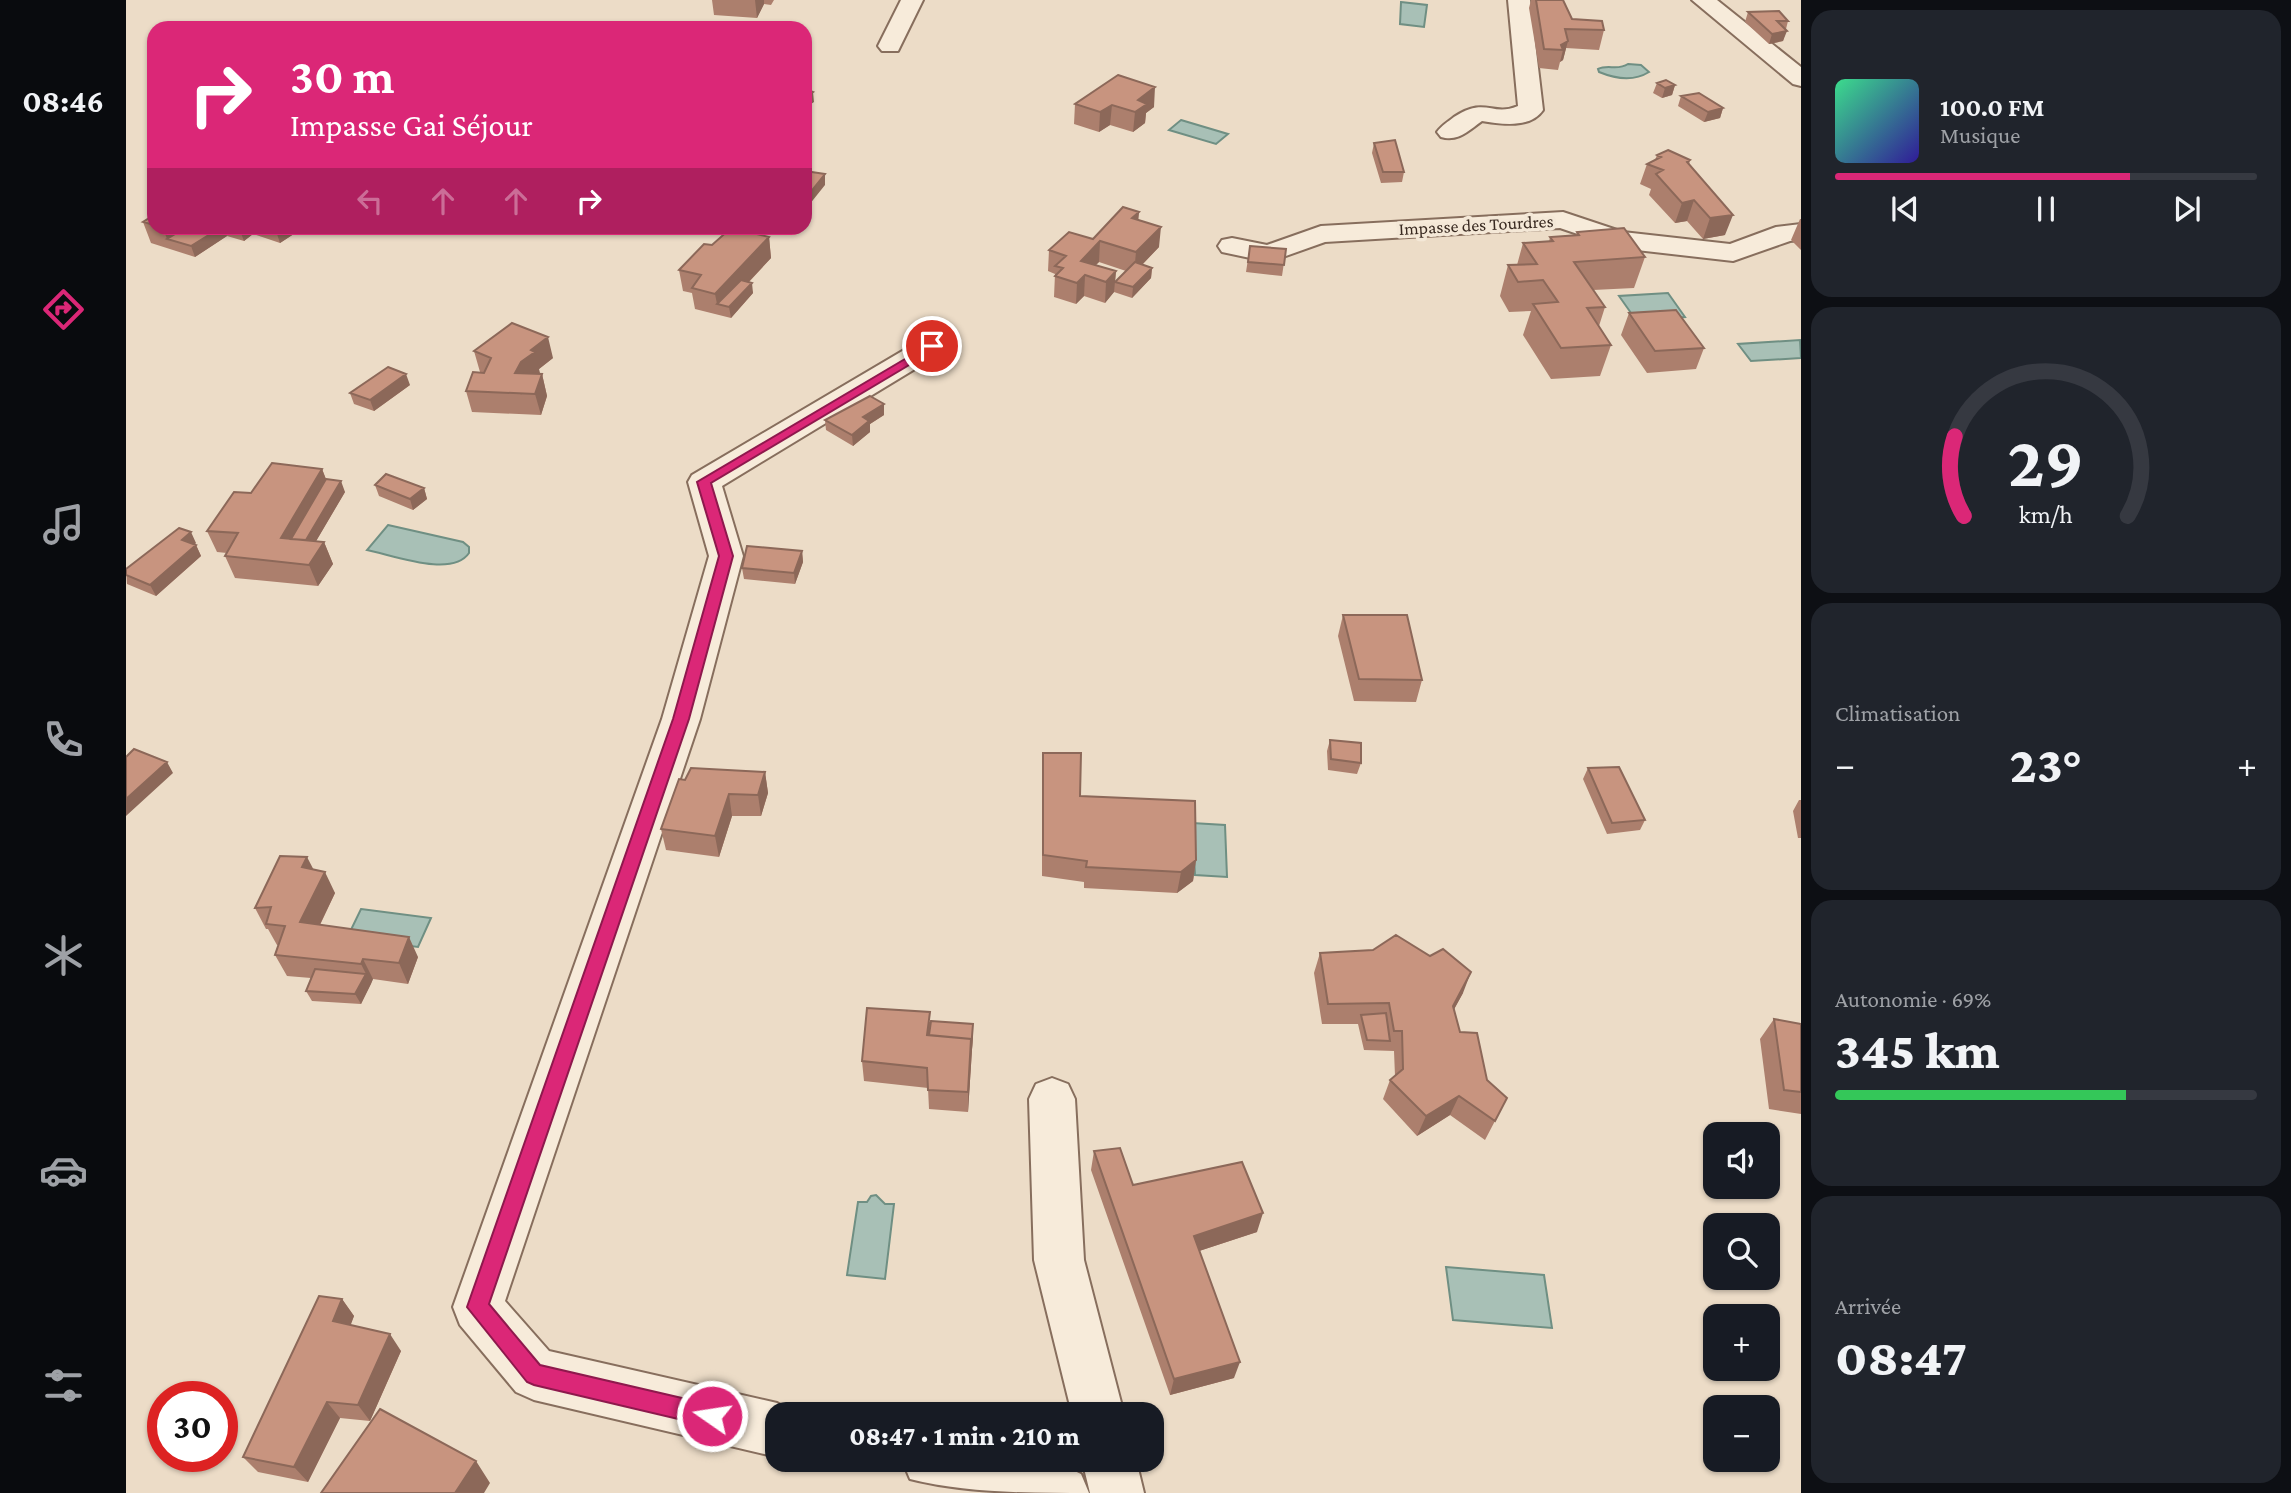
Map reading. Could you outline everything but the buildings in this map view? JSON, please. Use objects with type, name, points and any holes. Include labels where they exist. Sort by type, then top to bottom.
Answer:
[{"type":"street","points":[[890,47],[912,0]]},
{"type":"street","points":[[1450,132],[1477,113],[1511,118],[1531,110],[1519,0]]},
{"type":"street","points":[[1703,0],[1801,79]]},
{"type":"street","name":"Impasse des Tourdres","points":[[1232,246],[1269,254],[1321,234],[1563,220],[1619,240],[1733,253],[1786,233],[1801,232]]},
{"type":"street","points":[[765,1427],[534,1374],[478,1307],[681,719],[726,556],[704,482],[932,346]]},
{"type":"street","points":[[1052,1099],[1059,1260],[1095,1402]]},
{"type":"street","points":[[992,1472],[1034,1480],[1062,1493]]},
{"type":"street","points":[[1112,1472],[1117,1493]]},
{"type":"shaded area","points":[[1401,2],[1427,5],[1424,27],[1400,24]]},
{"type":"shaded area","points":[[1628,64],[1641,65],[1649,72],[1637,77],[1618,78],[1599,72],[1598,69],[1620,67]]},
{"type":"shaded area","points":[[1181,120],[1228,134],[1216,144],[1169,130]]},
{"type":"shaded area","points":[[1668,293],[1685,317],[1636,320],[1619,296]]},
{"type":"shaded area","points":[[1800,340],[1801,358],[1751,361],[1738,344]]},
{"type":"shaded area","points":[[388,525],[463,542],[469,547],[469,553],[450,564],[436,564],[367,550]]},
{"type":"shaded area","points":[[1192,823],[1225,825],[1227,877],[1195,875]]},
{"type":"shaded area","points":[[361,909],[431,918],[418,947],[347,938]]},
{"type":"shaded area","points":[[876,1195],[885,1204],[894,1204],[885,1279],[847,1275],[858,1202],[867,1202],[871,1196]]},
{"type":"shaded area","points":[[1446,1267],[1544,1275],[1552,1328],[1453,1320]]},
{"type":"route","points":[[712,1416],[534,1374],[478,1307],[681,719],[726,556],[704,482],[932,346]]}]
